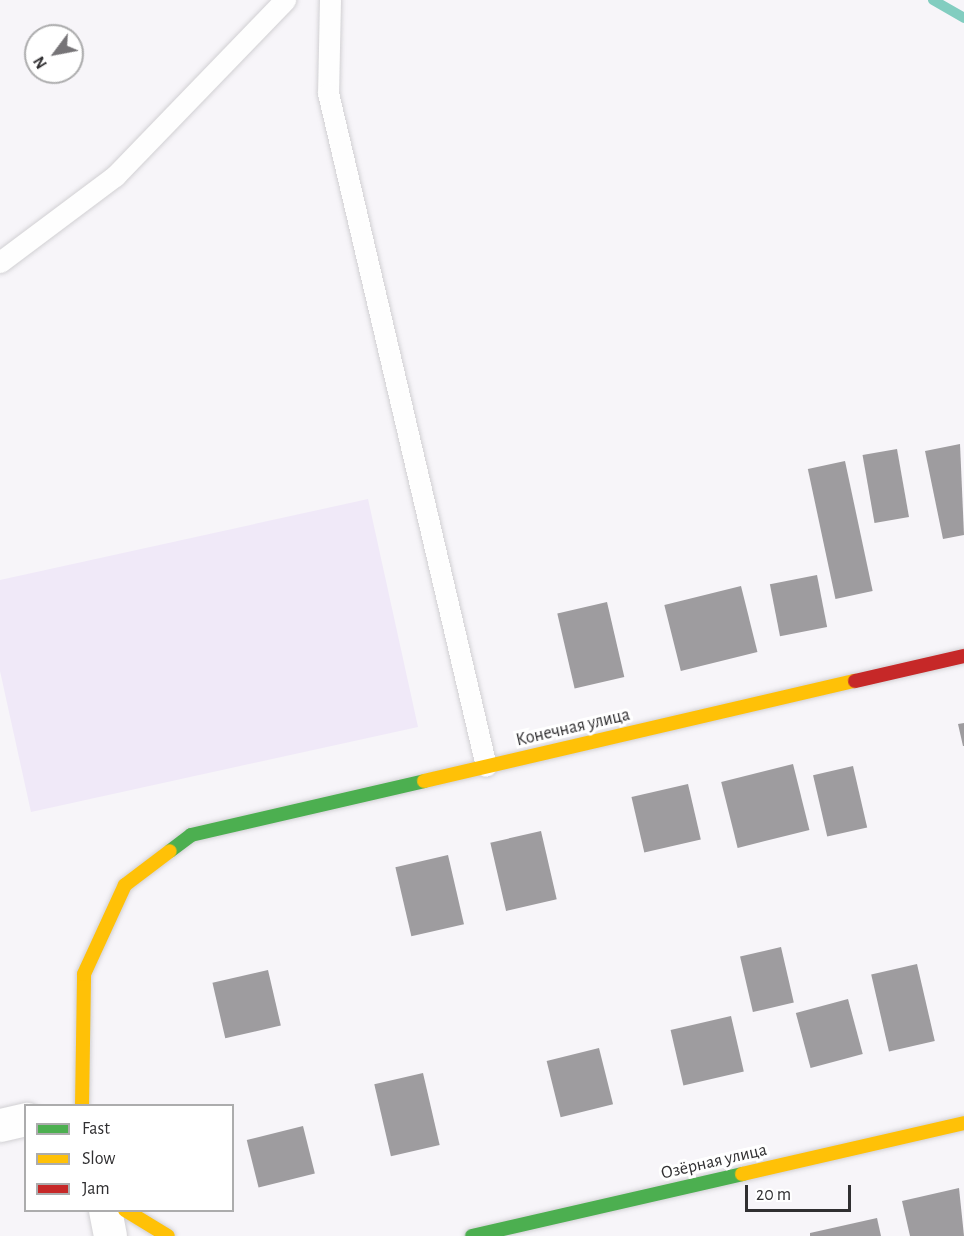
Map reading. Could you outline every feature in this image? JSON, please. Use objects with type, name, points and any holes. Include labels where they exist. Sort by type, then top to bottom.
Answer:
[{"type":"street","name":"Конечная улица","points":[[81,1104],[84,974],[125,885],[191,835],[964,656]]},
{"type":"street","points":[[0,1125],[24,1119]]},
{"type":"street","name":"Озёрная улица","points":[[472,1236],[964,1123]]},
{"type":"street","points":[[105,1212],[111,1236]]},
{"type":"street","points":[[128,1212],[168,1236]]},
{"type":"lane","points":[[0,262],[115,176],[285,0]]},
{"type":"lane","points":[[330,0],[328,93],[486,766]]},
{"type":"shaded area","points":[[368,499],[418,727],[31,812],[0,671],[0,580]]},
{"type":"building","points":[[960,444],[964,535],[943,539],[925,451]]},
{"type":"building","points":[[897,449],[909,517],[875,523],[863,455]]},
{"type":"building","points":[[845,461],[873,591],[835,599],[808,469]]},
{"type":"building","points":[[817,575],[827,627],[780,636],[770,584]]},
{"type":"building","points":[[741,586],[757,652],[681,671],[664,605]]},
{"type":"building","points":[[607,602],[624,677],[575,688],[557,613]]},
{"type":"building","points":[[964,723],[964,746],[963,746],[958,724]]},
{"type":"building","points":[[793,764],[809,830],[738,848],[721,782]]},
{"type":"building","points":[[853,766],[867,827],[827,837],[813,775]]},
{"type":"building","points":[[688,784],[701,840],[644,853],[631,797]]},
{"type":"building","points":[[541,831],[557,899],[506,911],[490,843]]},
{"type":"building","points":[[448,855],[464,924],[411,936],[395,867]]},
{"type":"building","points":[[781,947],[794,1003],[753,1012],[740,956]]},
{"type":"building","points":[[917,964],[935,1041],[889,1052],[871,975]]},
{"type":"building","points":[[268,970],[281,1026],[225,1038],[212,983]]},
{"type":"building","points":[[848,999],[863,1054],[811,1068],[796,1013]]},
{"type":"building","points":[[731,1016],[744,1072],[683,1085],[671,1030]]},
{"type":"building","points":[[599,1048],[613,1104],[561,1117],[547,1061]]},
{"type":"building","points":[[423,1073],[440,1145],[391,1156],[374,1084]]},
{"type":"building","points":[[303,1126],[315,1174],[259,1188],[247,1140]]},
{"type":"building","points":[[959,1188],[964,1236],[910,1236],[902,1201]]},
{"type":"building","points":[[877,1218],[881,1236],[810,1236],[810,1233]]},
{"type":"waterway","points":[[933,0],[964,18]]},
{"type":"traffic: fast","points":[[170,851],[191,835],[424,781]]},
{"type":"traffic: fast","points":[[472,1236],[742,1174]]},
{"type":"traffic: slow","points":[[424,781],[855,681]]},
{"type":"traffic: slow","points":[[82,1104],[84,974],[125,885],[170,851]]},
{"type":"traffic: slow","points":[[742,1174],[964,1123]]},
{"type":"traffic: slow","points":[[128,1212],[168,1236]]},
{"type":"traffic: jam","points":[[855,681],[964,656]]}]
